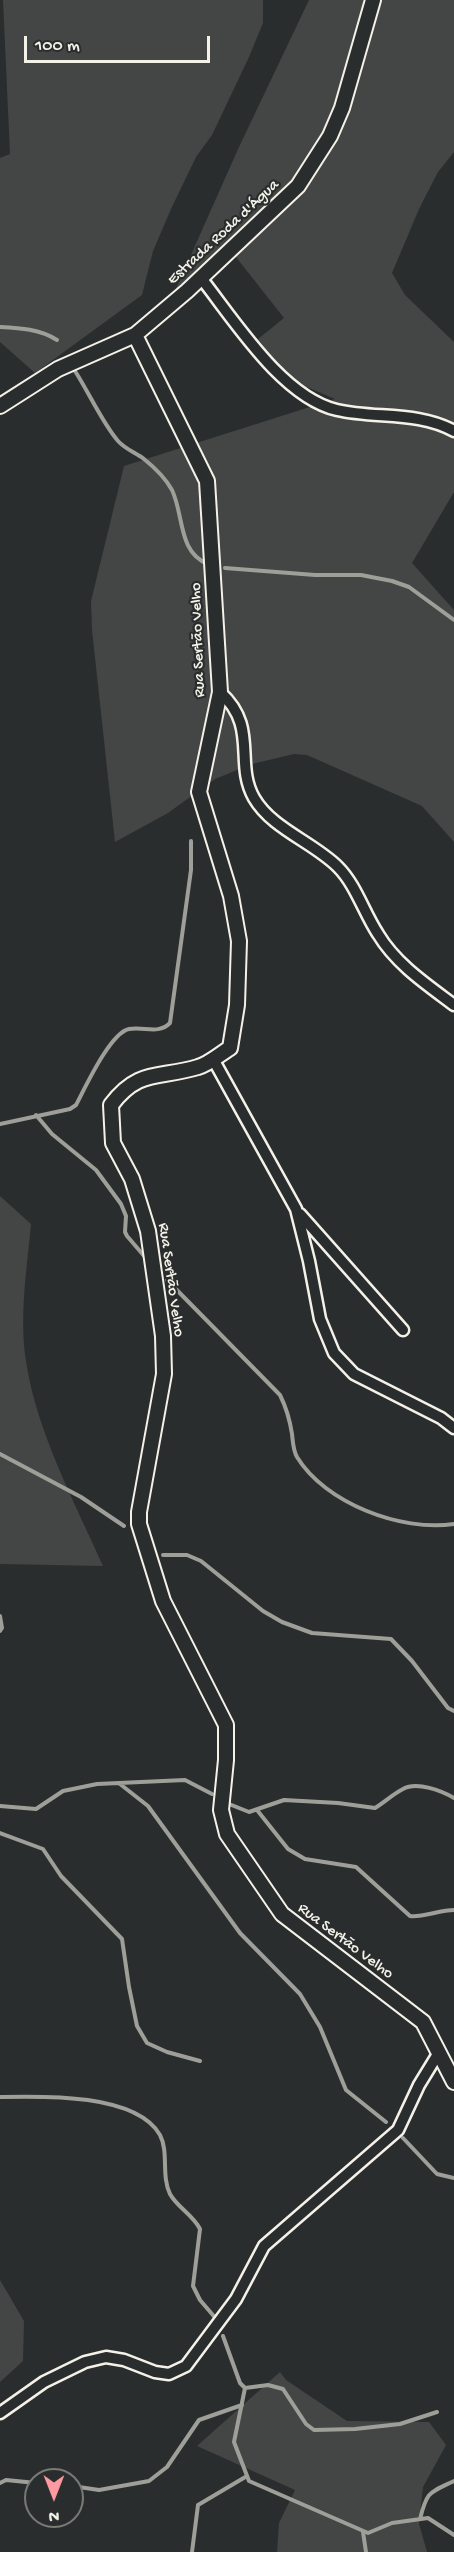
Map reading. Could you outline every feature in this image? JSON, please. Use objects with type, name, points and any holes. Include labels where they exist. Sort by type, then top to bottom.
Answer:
[{"type":"street","name":"Estrada Roda d'Água","points":[[0,406],[58,369],[135,335],[201,278],[298,186],[315,163],[342,108],[373,0]]},
{"type":"street","points":[[201,278],[264,357],[308,398],[337,410],[422,419],[454,431]]},
{"type":"street","name":"Rua Sertão Velho","points":[[135,335],[207,482],[220,692],[199,792],[231,896],[239,941],[237,1005],[230,1048],[200,1067],[142,1078],[123,1090],[111,1105],[113,1143],[132,1179],[148,1231],[163,1336],[164,1374],[139,1512],[139,1524],[163,1601],[226,1725],[226,1760],[221,1810],[227,1834],[282,1914],[423,2022],[454,2082]]},
{"type":"street","points":[[220,692],[233,705],[241,723],[249,787],[260,807],[275,821],[336,865],[347,879],[387,947],[410,972],[454,1005]]},
{"type":"street","points":[[213,1059],[296,1209],[403,1330]]},
{"type":"street","points":[[296,1209],[320,1319],[340,1362],[361,1378],[441,1418],[454,1428]]},
{"type":"street","points":[[0,2413],[44,2382],[85,2362],[106,2357],[169,2374],[186,2366],[236,2299],[264,2246],[398,2130],[419,2085],[438,2054]]},
{"type":"shaded area","points":[[3,0],[263,0],[263,23],[212,135],[196,157],[171,209],[153,251],[142,295],[35,373],[0,342],[0,158],[10,154]]},
{"type":"shaded area","points":[[309,0],[454,0],[454,152],[438,172],[419,209],[392,273],[405,295],[454,342],[454,492],[412,563],[454,610],[454,842],[422,806],[307,755],[294,754],[252,764],[215,779],[168,813],[115,842],[92,630],[91,601],[124,466],[335,399],[300,384],[277,366],[258,339],[284,318],[232,252],[174,293],[239,147]]},
{"type":"shaded area","points":[[0,1196],[31,1224],[23,1327],[31,1387],[57,1465],[103,1566],[0,1564]]},
{"type":"shaded area","points":[[0,2280],[24,2321],[23,2361],[0,2382]]},
{"type":"shaded area","points":[[280,2372],[286,2380],[347,2421],[429,2422],[446,2445],[423,2487],[419,2524],[427,2552],[277,2552],[279,2523],[295,2490],[197,2446]]},
{"type":"waterway","points":[[0,327],[37,331],[57,340]]},
{"type":"waterway","points":[[75,371],[118,441],[148,462],[160,473],[172,490],[183,532],[191,551],[198,559],[208,564]]},
{"type":"waterway","points":[[225,568],[315,575],[361,575],[392,581],[409,587],[454,620]]},
{"type":"waterway","points":[[0,1124],[70,1109],[76,1105],[106,1050],[122,1033],[135,1028],[161,1029],[170,1023],[191,870],[191,841]]},
{"type":"waterway","points":[[36,1115],[52,1134],[96,1170],[121,1204],[126,1216],[127,1236],[145,1257]]},
{"type":"waterway","points":[[167,1280],[280,1395],[289,1419],[297,1457],[326,1488],[345,1501],[388,1518],[411,1523],[454,1524]]},
{"type":"waterway","points":[[0,1454],[81,1497],[124,1526]]},
{"type":"waterway","points":[[163,1555],[187,1555],[201,1561],[263,1611],[282,1622],[312,1633],[391,1639],[412,1661],[448,1708],[454,1711]]},
{"type":"waterway","points":[[0,1616],[2,1628],[0,1631]]},
{"type":"waterway","points":[[0,1806],[36,1809],[63,1791],[97,1784],[185,1780],[212,1794]]},
{"type":"waterway","points":[[120,1784],[148,1806],[240,1933],[300,1994],[320,2027],[346,2090],[386,2122]]},
{"type":"waterway","points":[[229,1804],[249,1812],[284,1800],[375,1808],[403,1789],[415,1786],[436,1790],[454,1798]]},
{"type":"waterway","points":[[257,1810],[288,1849],[305,1859],[356,1867],[410,1916],[454,1910]]},
{"type":"waterway","points":[[0,1833],[43,1849],[61,1876],[122,1939],[137,2026],[147,2043],[167,2052],[200,2061]]},
{"type":"waterway","points":[[0,2097],[86,2100],[110,2104],[131,2111],[148,2121],[163,2142],[166,2180],[170,2194],[200,2229],[193,2286],[200,2300],[218,2321]]},
{"type":"waterway","points":[[403,2138],[437,2174],[454,2178]]},
{"type":"waterway","points":[[223,2336],[240,2383],[245,2388]]},
{"type":"waterway","points":[[245,2388],[268,2385],[283,2389],[306,2424],[314,2430],[355,2429],[400,2424],[437,2412]]},
{"type":"waterway","points":[[245,2388],[234,2442],[249,2481],[368,2533],[392,2523],[428,2518],[454,2535]]},
{"type":"waterway","points":[[84,2488],[99,2490],[149,2481],[167,2467],[199,2420],[242,2405]]},
{"type":"waterway","points":[[192,2552],[198,2505],[247,2476]]},
{"type":"waterway","points":[[0,2483],[6,2480],[24,2482]]},
{"type":"waterway","points":[[420,2519],[430,2494],[454,2481]]},
{"type":"waterway","points":[[363,2532],[366,2552]]}]
